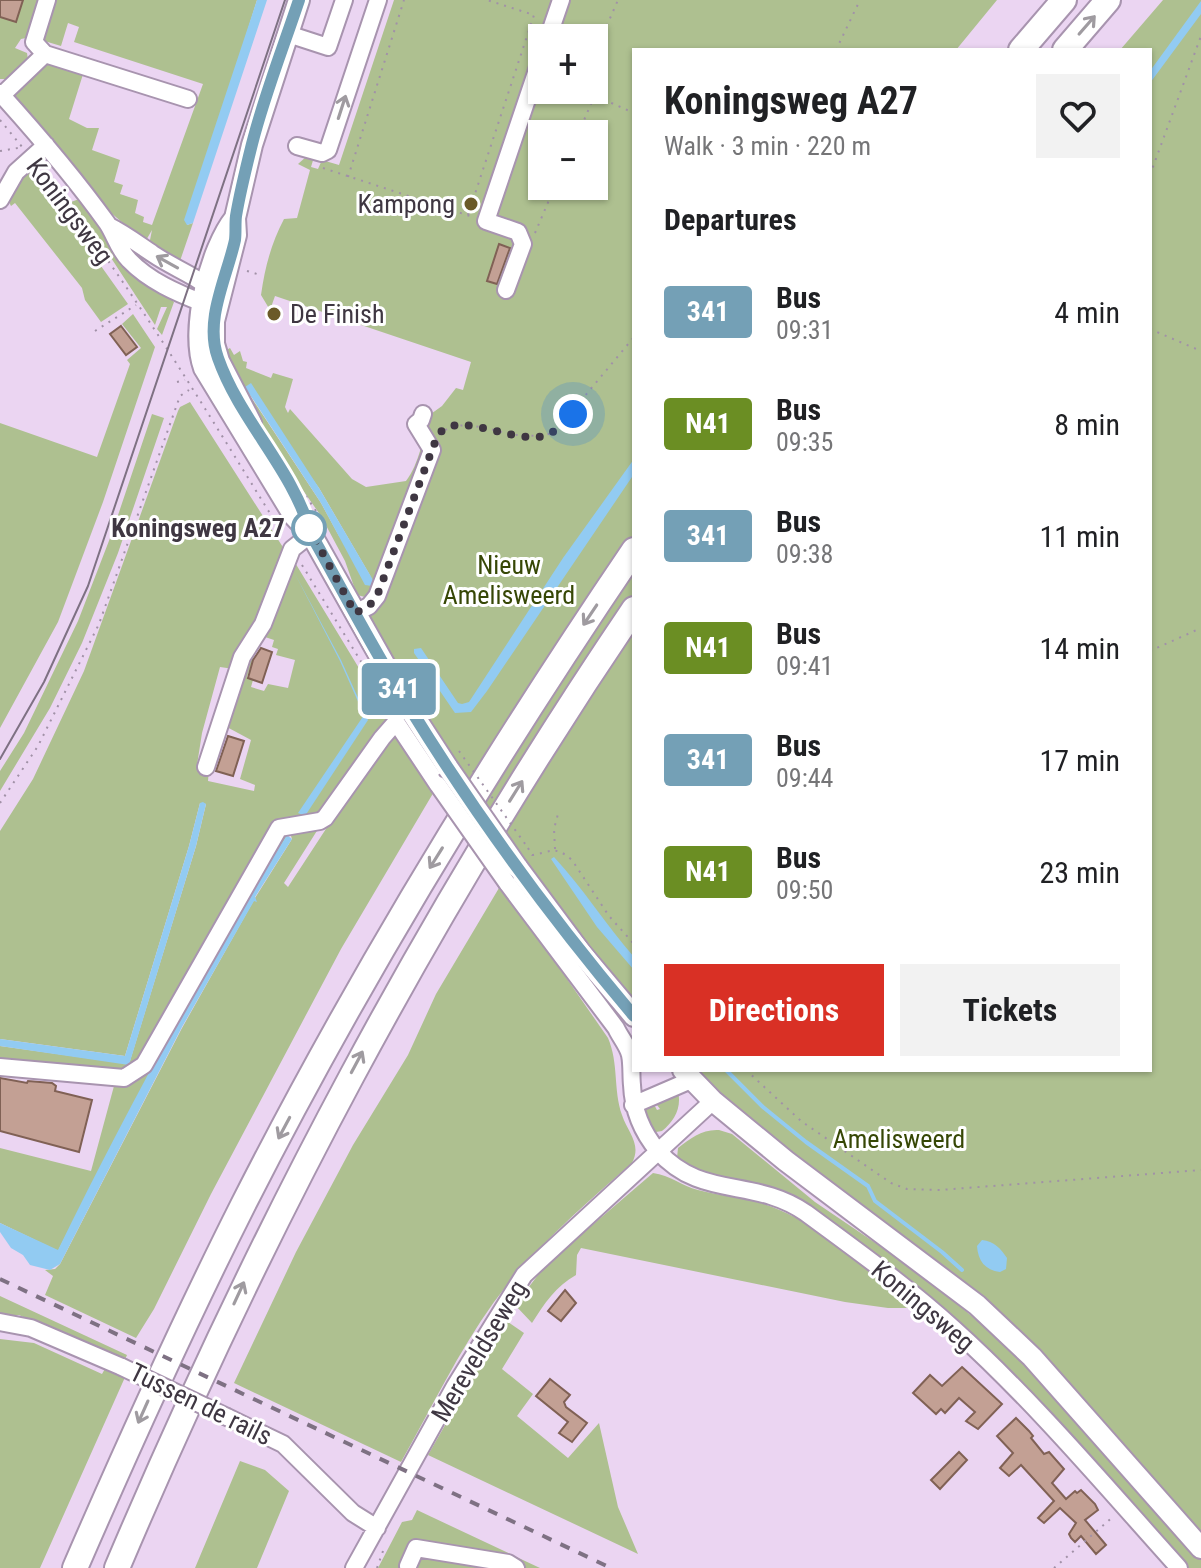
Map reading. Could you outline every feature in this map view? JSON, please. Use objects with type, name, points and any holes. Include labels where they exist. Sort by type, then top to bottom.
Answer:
[{"type":"highway","points":[[1023,48],[1064,0]]},
{"type":"highway","points":[[1067,48],[1108,0]]},
{"type":"highway","points":[[75,1568],[188,1316],[323,1056],[424,877],[516,728],[632,553]]},
{"type":"highway","points":[[117,1568],[242,1287],[354,1067],[462,877],[632,612]]},
{"type":"main road","points":[[210,294],[236,235],[235,218],[257,125],[299,0]]},
{"type":"main road","name":"Koningsweg","points":[[210,294],[198,327],[198,353],[218,380],[294,516],[311,534],[409,708],[512,875],[632,1014]]},
{"type":"main road","name":"Koningsweg","points":[[687,1075],[713,1101],[786,1161],[977,1305],[1032,1357],[1201,1548]]},
{"type":"street","points":[[47,0],[34,42],[45,54],[188,99]]},
{"type":"street","points":[[288,34],[328,47],[344,0]]},
{"type":"street","points":[[297,146],[322,153],[328,150],[378,0]]},
{"type":"street","points":[[553,24],[561,0]]},
{"type":"street","points":[[1,95],[45,54]]},
{"type":"street","name":"Koningsweg","points":[[1,95],[46,145],[109,226],[120,249],[137,267],[168,288],[210,294]]},
{"type":"street","points":[[506,290],[523,244],[518,232],[486,221],[528,96]]},
{"type":"street","points":[[0,200],[24,153],[46,145]]},
{"type":"street","points":[[355,613],[369,606],[377,596],[432,450],[416,424],[423,414]]},
{"type":"street","points":[[206,767],[242,657],[263,624],[292,549],[311,534]]},
{"type":"street","name":"Koningsweg","points":[[0,1067],[124,1078],[144,1065],[279,828],[325,818],[396,722],[448,768]]},
{"type":"street","name":"Koningsweg","points":[[512,875],[616,1028],[630,1055],[633,1105],[637,1117],[658,1151],[682,1173],[696,1180],[760,1191],[785,1200],[911,1291],[1030,1403],[1179,1568]]},
{"type":"street","name":"Koningsweg","points":[[633,1105],[687,1075]]},
{"type":"street","name":"Mereveldseweg","points":[[354,1568],[455,1386],[524,1275],[713,1101]]},
{"type":"street","name":"Tussen de rails","points":[[0,1322],[31,1328],[122,1367],[283,1444],[353,1513],[377,1528]]},
{"type":"street","points":[[408,1566],[416,1548],[508,1563],[516,1568]]},
{"type":"path","points":[[348,177],[404,0]]},
{"type":"path","points":[[468,215],[534,15],[487,0]]},
{"type":"path","points":[[608,24],[618,0]]},
{"type":"path","points":[[837,48],[860,0]]},
{"type":"path","points":[[1152,170],[1201,36]]},
{"type":"path","points":[[608,101],[632,112]]},
{"type":"path","name":"Koningsweg","points":[[0,120],[93,239],[137,304],[382,697]]},
{"type":"path","points":[[0,151],[24,153]]},
{"type":"path","points":[[321,168],[486,221]]},
{"type":"path","points":[[523,244],[529,246],[549,200]]},
{"type":"path","points":[[242,270],[257,274]]},
{"type":"path","points":[[95,331],[137,304]]},
{"type":"path","points":[[1152,330],[1201,351]]},
{"type":"path","points":[[432,450],[438,435],[453,425],[515,435],[549,434],[578,409],[584,397],[632,339]]},
{"type":"path","points":[[0,803],[38,746],[99,624],[180,396],[190,389]]},
{"type":"path","points":[[1152,650],[1201,628]]},
{"type":"path","points":[[448,768],[528,848],[529,853],[536,856],[548,850],[565,853],[609,916],[632,942]]},
{"type":"path","points":[[556,850],[554,836],[559,810]]},
{"type":"path","points":[[748,1072],[801,1121],[891,1183],[907,1189],[955,1189],[1201,1170]]},
{"type":"path","points":[[1054,1568],[1124,1507]]},
{"type":"green space","points":[[0,0],[257,0],[187,225],[193,223],[180,261],[149,245],[152,230],[145,242],[110,212],[16,100],[16,92],[46,63],[56,62],[84,71],[69,119],[87,128],[99,128],[92,150],[120,160],[114,182],[123,185],[120,194],[138,200],[135,213],[144,217],[143,222],[152,225],[203,84],[74,42],[79,27],[68,23],[61,46],[31,37],[21,39],[15,48],[27,53],[28,60],[8,79],[0,79]]},
{"type":"green space","name":"Nieuw Amelisweerd","points":[[394,0],[997,0],[958,48],[632,48],[632,1001],[581,940],[436,736],[367,620],[372,608],[369,598],[357,595],[345,561],[321,516],[279,456],[246,401],[223,352],[230,348],[234,355],[240,351],[243,361],[247,362],[246,368],[271,378],[273,373],[293,379],[285,407],[288,413],[290,409],[352,479],[366,487],[406,481],[418,458],[428,416],[442,406],[456,388],[463,390],[471,362],[275,296],[270,310],[261,295],[269,256],[284,219],[297,218],[310,170],[298,164],[307,156],[314,157],[311,167],[318,169],[322,160],[339,165]],"holes":[[[245,388],[319,488],[371,577],[339,536],[321,503]]]},
{"type":"green space","name":"Amelisweerd","points":[[1163,0],[1201,0],[1201,1535],[1118,1439],[1086,1407],[758,1128],[698,1072],[1152,1072],[1152,48],[1122,48]]},
{"type":"green space","points":[[30,166],[128,304],[101,322],[85,300],[82,288],[15,203],[11,206],[9,202],[11,189]]},
{"type":"green space","points":[[79,199],[174,302],[162,335],[157,329],[167,307],[161,307],[155,325],[71,202]]},
{"type":"green space","points":[[133,314],[155,347],[103,502],[58,622],[0,728],[0,423],[97,457],[130,364],[127,360],[141,348],[122,324]]},
{"type":"green space","points":[[190,402],[286,552],[234,669],[220,667],[202,733],[197,765],[209,769],[208,781],[254,791],[255,785],[240,779],[251,740],[225,726],[240,673],[257,647],[247,677],[253,680],[251,687],[264,691],[268,684],[288,688],[295,660],[276,655],[278,649],[272,647],[274,640],[262,636],[294,561],[388,716],[387,726],[317,816],[289,821],[138,1063],[124,1072],[0,1059],[0,1046],[129,1064],[196,846],[206,804],[200,803],[125,1056],[0,1039],[0,831],[33,779],[84,671],[178,411]]},
{"type":"green space","points":[[152,414],[164,418],[118,553],[82,643],[50,708],[0,791],[0,771],[24,733],[78,621]]},
{"type":"green space","points":[[395,734],[435,790],[341,949],[211,1194],[154,1309],[136,1338],[45,1295],[53,1276],[45,1270],[55,1269],[60,1264],[182,1028],[291,836],[287,836],[196,989],[58,1251],[0,1223],[0,1148],[91,1171],[114,1086],[128,1080],[278,835],[320,826],[284,883],[288,887],[354,786]]},
{"type":"green space","points":[[499,888],[502,892],[504,888],[608,1038],[614,1057],[619,1105],[635,1144],[635,1156],[632,1163],[542,1246],[494,1302],[401,1462],[234,1383],[296,1252],[353,1145],[408,1055],[436,994]]},
{"type":"green space","points":[[678,1091],[678,1108],[670,1123],[662,1131],[650,1129],[644,1109],[652,1101],[657,1110],[660,1109],[654,1101]]},
{"type":"green space","points":[[719,1130],[732,1134],[815,1202],[955,1302],[1020,1357],[1201,1556],[1201,1568],[1187,1568],[1074,1446],[843,1233],[689,1170],[677,1158],[678,1148],[692,1138],[707,1131]]},
{"type":"green space","points":[[653,1173],[698,1190],[756,1202],[806,1223],[844,1249],[915,1308],[845,1302],[581,1248],[577,1255],[576,1275],[556,1290],[532,1323],[515,1305],[538,1275]]},
{"type":"green space","points":[[0,1296],[127,1355],[124,1362],[19,1315],[0,1316]]},
{"type":"green space","points":[[505,1320],[524,1333],[502,1369],[533,1394],[517,1416],[568,1458],[599,1423],[618,1507],[638,1554],[428,1455]]},
{"type":"green space","points":[[0,1339],[34,1343],[102,1374],[106,1367],[126,1375],[40,1568],[0,1568]]},
{"type":"green space","points":[[240,1461],[265,1470],[289,1491],[257,1568],[195,1568]]},
{"type":"green space","points":[[417,1510],[540,1568],[378,1568],[402,1522],[412,1520]]},
{"type":"water","points":[[257,0],[267,0],[193,223],[187,225],[184,220]]},
{"type":"water","points":[[1201,1],[1201,14],[1152,80],[1152,68]]},
{"type":"water","points":[[251,383],[319,488],[373,580],[372,586],[365,585],[321,503],[245,387]]},
{"type":"water","points":[[632,462],[632,477],[487,691],[471,712],[455,713],[414,649],[421,648],[458,703],[469,702],[563,558]]},
{"type":"water","points":[[294,572],[341,660],[368,720],[305,816],[298,813],[364,715]]},
{"type":"water","points":[[200,803],[206,804],[196,846],[129,1065],[0,1046],[0,1039],[125,1056]]},
{"type":"water","points":[[287,835],[292,839],[255,897],[257,902],[254,901],[182,1027],[60,1264],[50,1270],[30,1265],[23,1255],[11,1248],[0,1232],[0,1223],[58,1250],[167,1040]]},
{"type":"water","points":[[554,857],[575,881],[632,954],[632,968],[597,927],[551,859]]},
{"type":"water","points":[[982,1240],[994,1244],[1007,1258],[1006,1269],[995,1271],[983,1264],[977,1246]]},
{"type":"building","points":[[0,0],[23,0],[16,22],[0,17]]},
{"type":"building","points":[[499,244],[510,248],[497,284],[487,281]]},
{"type":"building","points":[[121,326],[137,347],[126,355],[110,334]]},
{"type":"building","points":[[261,648],[272,652],[262,683],[248,678],[253,660]]},
{"type":"building","points":[[228,736],[244,741],[233,776],[216,771]]},
{"type":"building","points":[[0,1078],[52,1083],[56,1086],[55,1091],[92,1100],[79,1152],[0,1131]]},
{"type":"building","points":[[565,1290],[576,1303],[561,1321],[548,1311]]},
{"type":"building","points":[[962,1367],[1002,1404],[978,1429],[966,1421],[975,1412],[959,1398],[945,1413],[941,1409],[936,1414],[913,1393],[930,1375],[942,1386]]},
{"type":"building","points":[[550,1379],[570,1395],[564,1402],[566,1407],[587,1423],[572,1442],[559,1433],[568,1422],[536,1396]]},
{"type":"building","points":[[1016,1418],[1044,1454],[1049,1452],[1064,1469],[1052,1483],[1066,1499],[1081,1490],[1095,1504],[1098,1510],[1085,1520],[1106,1545],[1096,1554],[1081,1536],[1075,1542],[1071,1538],[1069,1534],[1076,1523],[1060,1508],[1044,1523],[1038,1518],[1054,1501],[1021,1465],[1009,1476],[1000,1468],[1013,1453],[997,1436]]},
{"type":"building","points":[[959,1452],[967,1460],[940,1489],[931,1480]]},
{"type":"waterway","points":[[728,1072],[763,1107],[868,1186],[875,1201],[962,1270]]},
{"type":"tram line","points":[[0,759],[44,682],[88,586],[285,0]]},
{"type":"railway","points":[[0,1279],[611,1568]]},
{"type":"bus line","name":"341","points":[[299,0],[252,145],[235,218],[236,235],[214,321],[216,352],[227,380],[292,486],[311,534],[409,708],[517,867],[581,953],[632,1014]]},
{"type":"place","name":"Kampong","points":[[471,204]]},
{"type":"place","name":"De Finish","points":[[274,314]]},
{"type":"place","name":"Koningsweg A27","points":[[309,528]]},
{"type":"route","points":[[309,528],[355,613],[369,606],[377,596],[438,435],[445,428],[453,425],[515,435],[549,434],[573,414]]}]
